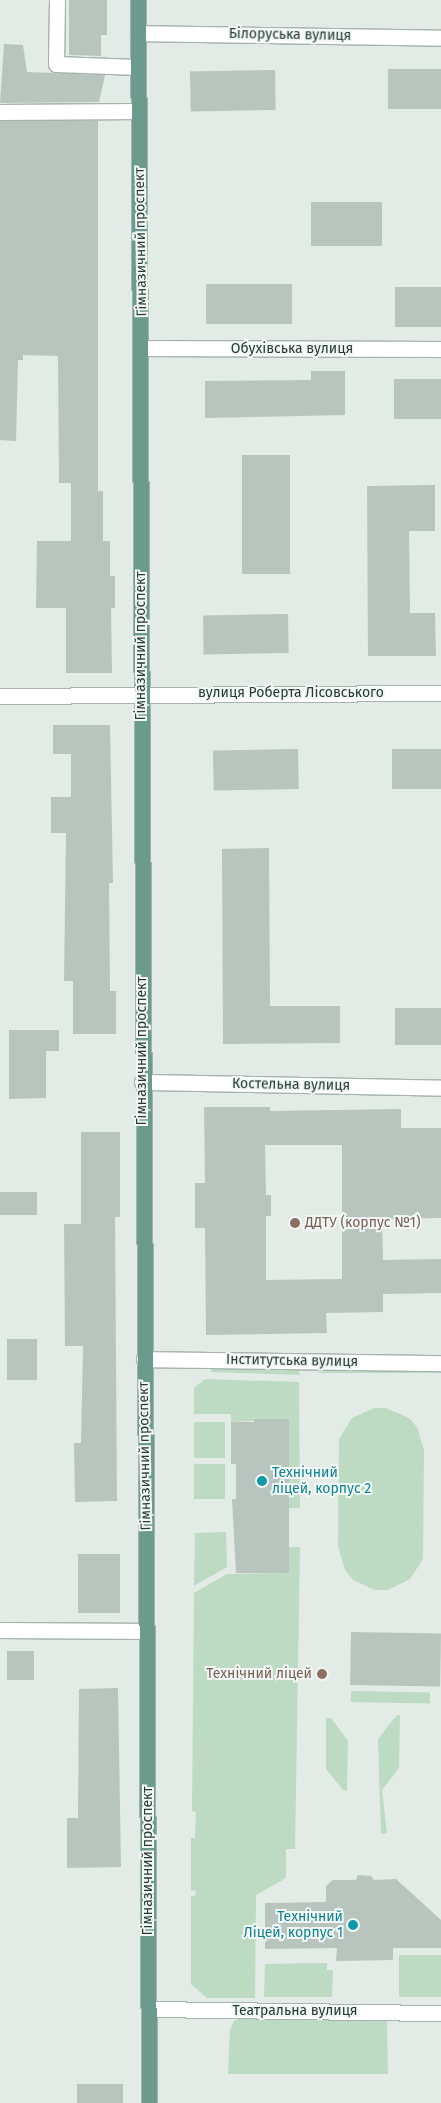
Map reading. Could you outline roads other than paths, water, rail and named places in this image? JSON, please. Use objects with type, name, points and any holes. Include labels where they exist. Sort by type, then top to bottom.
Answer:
[{"type":"main road","name":"Гімназичний проспект","points":[[138,0],[142,348],[142,1082],[149,2103]]},
{"type":"street","points":[[57,0],[56,64],[138,67]]},
{"type":"street","name":"Білоруська вулиця","points":[[138,33],[441,38]]},
{"type":"street","points":[[0,112],[139,111]]},
{"type":"street","name":"Обухівська вулиця","points":[[142,348],[441,349]]},
{"type":"street","name":"вулиця Роберта Лісовського","points":[[0,696],[441,693]]},
{"type":"street","name":"Костельна вулиця","points":[[142,1082],[441,1088]]},
{"type":"street","name":"Інститутська вулиця","points":[[144,1359],[441,1363]]},
{"type":"street","points":[[0,1630],[146,1631]]},
{"type":"street","name":"Театральна вулиця","points":[[149,2009],[441,2013]]},
{"type":"place","name":"ДДТУ (корпус №1)","points":[[295,1223]]},
{"type":"place","name":"Технічний ліцей, корпус 2","points":[[262,1481]]},
{"type":"place","name":"Технічний ліцей","points":[[322,1674]]},
{"type":"place","name":"Технічний Ліцей, корпус 1","points":[[353,1925]]}]
